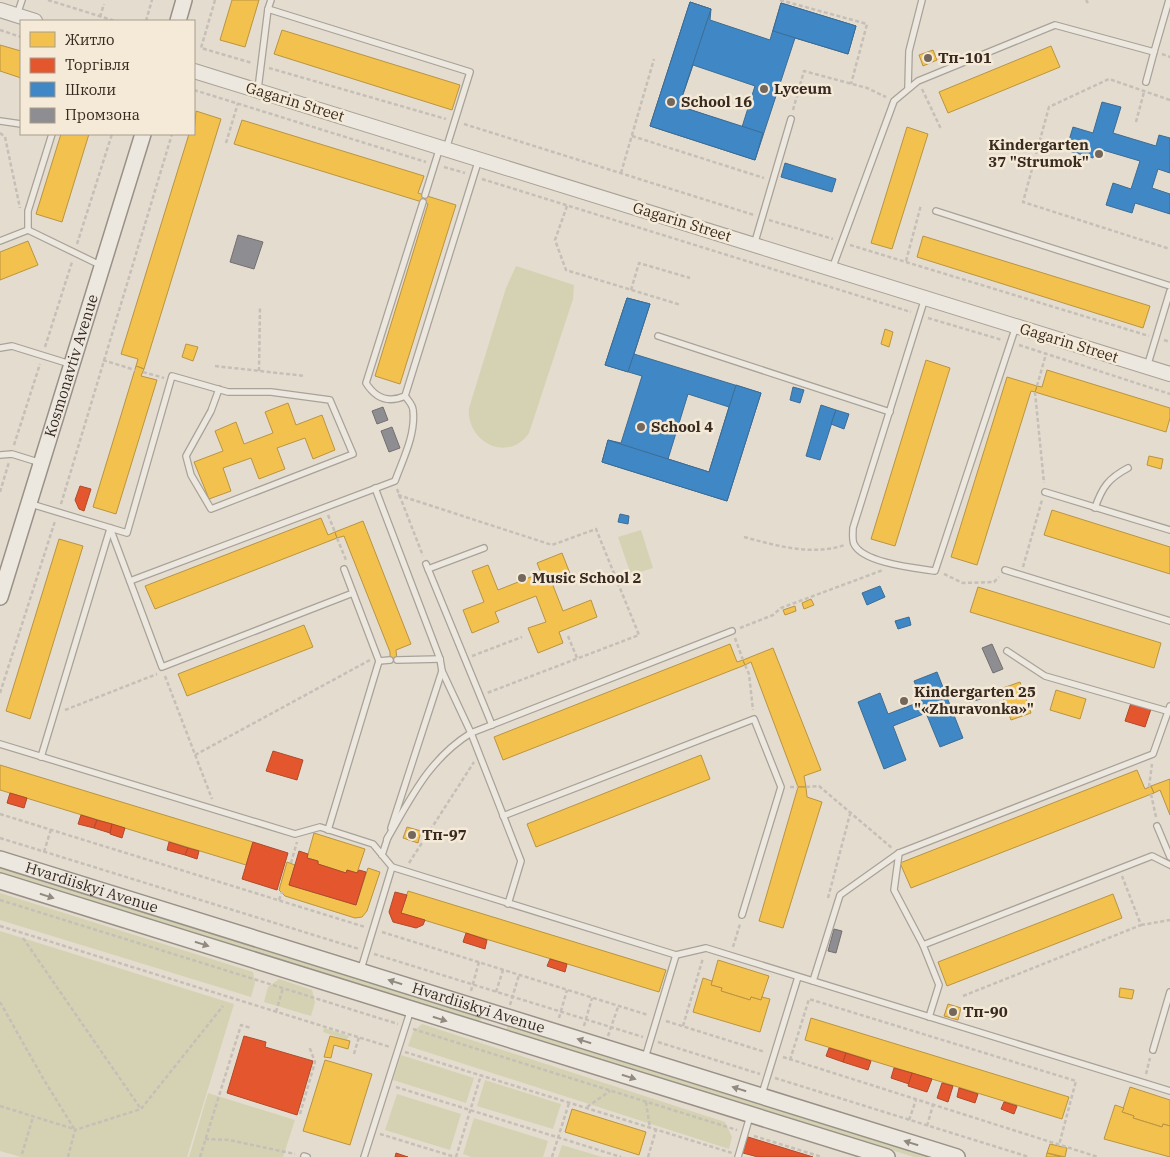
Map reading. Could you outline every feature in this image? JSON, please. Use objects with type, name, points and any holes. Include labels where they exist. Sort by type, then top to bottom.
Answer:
[{"type":"main road","points":[[178,20],[184,0]]},
{"type":"main road","name":"Kosmonavtiv Avenue","points":[[0,596],[4,567],[29,503],[143,135]]},
{"type":"main road","name":"Hvardiiskyi Avenue","points":[[0,859],[360,971],[504,1010],[645,1060],[957,1157]]},
{"type":"main road","name":"Hvardiiskyi Avenue","points":[[0,882],[887,1157]]},
{"type":"main road","points":[[491,1034],[504,1010]]},
{"type":"street","points":[[0,10],[31,20]]},
{"type":"street","name":"Gagarin Street","points":[[195,71],[1170,374]]},
{"type":"lane","points":[[17,16],[22,0]]},
{"type":"lane","points":[[258,91],[270,0]]},
{"type":"lane","points":[[908,88],[909,51],[922,0]]},
{"type":"lane","points":[[1146,82],[1168,0]]},
{"type":"lane","points":[[268,9],[470,72],[454,121],[435,164],[366,383],[379,397],[397,400],[406,396],[479,160]]},
{"type":"lane","points":[[832,269],[894,101],[918,81],[1055,25],[1154,52]]},
{"type":"lane","points":[[754,245],[791,119]]},
{"type":"lane","points":[[0,120],[20,124]]},
{"type":"lane","points":[[28,230],[28,211],[50,135]]},
{"type":"lane","points":[[936,211],[1170,286]]},
{"type":"lane","points":[[0,241],[28,230],[102,266]]},
{"type":"lane","points":[[1146,367],[1170,291]]},
{"type":"lane","points":[[925,298],[853,528],[853,543],[862,554],[887,562],[900,566],[935,571],[1016,326]]},
{"type":"lane","points":[[658,336],[890,412]]},
{"type":"lane","points":[[0,348],[12,346],[72,365]]},
{"type":"lane","points":[[29,503],[127,533],[173,380],[172,376],[219,389],[228,392],[270,392],[330,400],[353,454],[210,509],[191,475],[186,456],[211,411],[219,389]]},
{"type":"lane","points":[[130,581],[395,481],[409,444],[414,408],[406,396]]},
{"type":"lane","points":[[0,455],[12,454],[41,463]]},
{"type":"lane","points":[[1095,508],[1101,490],[1112,476],[1128,468]]},
{"type":"lane","points":[[375,488],[440,659],[442,671],[479,754],[521,861],[508,904]]},
{"type":"lane","points":[[1045,492],[1170,530]]},
{"type":"lane","points":[[110,528],[162,667],[354,593]]},
{"type":"lane","points":[[41,757],[110,528]]},
{"type":"lane","points":[[484,548],[427,566],[492,725]]},
{"type":"lane","points":[[328,830],[379,659],[344,569]]},
{"type":"lane","points":[[1005,570],[1170,621]]},
{"type":"lane","points":[[387,839],[410,796],[432,765],[454,744],[470,733],[735,630]]},
{"type":"lane","points":[[813,981],[840,895],[899,853],[1153,754],[1168,709],[1045,676],[1007,651]]},
{"type":"lane","points":[[379,659],[440,659]]},
{"type":"lane","points":[[382,855],[442,671]]},
{"type":"lane","points":[[503,816],[754,719],[781,787],[742,915]]},
{"type":"lane","points":[[0,744],[295,834],[320,828],[328,830],[372,844],[392,867],[508,904],[676,955],[706,948],[1170,1091]]},
{"type":"lane","points":[[1158,826],[1170,857]]},
{"type":"lane","points":[[899,853],[894,890],[923,945],[939,985],[929,1017]]},
{"type":"lane","points":[[923,945],[1152,856],[1170,865]]},
{"type":"lane","points":[[360,971],[392,867]]},
{"type":"lane","points":[[645,1060],[676,955]]},
{"type":"lane","points":[[761,1096],[798,977]]},
{"type":"lane","points":[[1153,1050],[1170,992]]},
{"type":"lane","points":[[364,1157],[411,1009]]},
{"type":"lane","points":[[738,1156],[751,1115]]},
{"type":"path","points":[[48,0],[111,20]]},
{"type":"path","points":[[146,20],[152,0]]},
{"type":"path","points":[[215,0],[201,48],[454,121],[1170,342]]},
{"type":"path","points":[[780,0],[867,24],[851,84]]},
{"type":"path","points":[[100,17],[104,4]]},
{"type":"path","points":[[0,30],[20,37]]},
{"type":"path","points":[[621,173],[654,59]]},
{"type":"path","points":[[791,119],[804,71],[867,88],[894,101]]},
{"type":"path","points":[[1170,100],[1110,79],[1049,107],[1024,202],[1170,249]]},
{"type":"path","points":[[918,81],[941,129]]},
{"type":"path","points":[[1136,122],[1146,82]]},
{"type":"path","points":[[195,90],[1011,342],[1170,394]]},
{"type":"path","points":[[226,143],[238,103]]},
{"type":"path","points":[[0,133],[5,137],[13,169],[17,201],[28,230]]},
{"type":"path","points":[[0,492],[112,135]]},
{"type":"path","points":[[0,693],[58,512],[102,360],[172,135]]},
{"type":"path","points":[[632,136],[772,180]]},
{"type":"path","points":[[567,205],[555,240],[566,270],[681,305]]},
{"type":"path","points":[[906,261],[922,205]]},
{"type":"path","points":[[631,290],[639,263],[690,278]]},
{"type":"path","points":[[260,307],[260,371]]},
{"type":"path","points":[[1037,386],[1046,354]]},
{"type":"path","points":[[102,360],[135,370]]},
{"type":"path","points":[[215,366],[305,376]]},
{"type":"path","points":[[142,372],[173,380]]},
{"type":"path","points":[[1021,575],[1045,492],[1035,392]]},
{"type":"path","points":[[427,566],[398,495],[552,545],[596,529],[639,635],[480,695]]},
{"type":"path","points":[[325,507],[335,532]]},
{"type":"path","points":[[744,536],[797,549],[827,551],[853,543]]},
{"type":"path","points":[[338,538],[348,567],[344,569]]},
{"type":"path","points":[[743,660],[735,630],[773,615],[781,608],[885,569],[887,562]]},
{"type":"path","points":[[935,571],[963,582],[994,582],[1005,570]]},
{"type":"path","points":[[568,636],[577,658]]},
{"type":"path","points":[[465,658],[522,637]]},
{"type":"path","points":[[195,755],[379,659]]},
{"type":"path","points":[[746,665],[749,674],[754,719]]},
{"type":"path","points":[[54,714],[164,671],[216,810]]},
{"type":"path","points":[[405,871],[479,754]]},
{"type":"path","points":[[1149,787],[1153,754]]},
{"type":"path","points":[[806,787],[819,786],[850,814],[899,853]]},
{"type":"path","points":[[1152,794],[1158,826]]},
{"type":"path","points":[[0,814],[774,1054],[1098,1157]]},
{"type":"path","points":[[44,852],[51,829]]},
{"type":"path","points":[[291,863],[299,833]]},
{"type":"path","points":[[0,838],[1029,1157]]},
{"type":"path","points":[[1119,869],[1141,925]]},
{"type":"path","points":[[279,900],[282,892]]},
{"type":"path","points":[[732,948],[742,915]]},
{"type":"path","points":[[963,996],[1141,925],[1170,920]]},
{"type":"path","points":[[0,926],[738,1156]]},
{"type":"path","points":[[23,938],[141,1109]]},
{"type":"path","points":[[683,1026],[706,948]]},
{"type":"path","points":[[471,991],[479,962]]},
{"type":"path","points":[[496,992],[502,970]]},
{"type":"path","points":[[504,1010],[513,997],[519,975]]},
{"type":"path","points":[[276,1012],[283,988]]},
{"type":"path","points":[[559,1018],[567,990]]},
{"type":"path","points":[[584,1026],[592,998]]},
{"type":"path","points":[[790,1060],[809,999],[1076,1081],[1059,1144]]},
{"type":"path","points":[[0,1002],[75,1130],[68,1157]]},
{"type":"path","points":[[0,1106],[75,1130],[141,1109],[223,1006]]},
{"type":"path","points":[[608,1037],[618,1006]]},
{"type":"path","points":[[200,1157],[240,1026],[251,1028]]},
{"type":"path","points":[[354,1054],[359,1038]]},
{"type":"path","points":[[300,1114],[315,1062],[309,1046]]},
{"type":"path","points":[[1143,1083],[1153,1050]]},
{"type":"path","points":[[372,1131],[456,1157],[482,1075]]},
{"type":"path","points":[[387,1084],[620,1157]]},
{"type":"path","points":[[586,1108],[610,1091]]},
{"type":"path","points":[[909,1120],[916,1099]]},
{"type":"path","points":[[646,1102],[650,1128]]},
{"type":"path","points":[[552,1157],[569,1103]]},
{"type":"path","points":[[927,1126],[933,1105]]},
{"type":"path","points":[[0,1110],[5,1108]]},
{"type":"path","points":[[22,1154],[33,1117]]},
{"type":"path","points":[[648,1157],[656,1130]]},
{"type":"path","points":[[206,1139],[229,1140],[306,1157]]},
{"type":"shaded area","points":[[516,266],[574,285],[573,299],[529,433],[521,442],[511,447],[500,448],[490,445],[474,431],[470,420],[469,408],[506,288]]},
{"type":"shaded area","points":[[641,530],[653,568],[631,575],[618,537]]},
{"type":"shaded area","points":[[0,866],[482,1015],[480,1022],[0,873]]},
{"type":"shaded area","points":[[0,893],[253,972],[255,983],[251,997],[0,920]]},
{"type":"shaded area","points":[[0,931],[234,1004],[187,1157],[21,1157],[0,1151]]},
{"type":"shaded area","points":[[279,979],[312,990],[315,1002],[311,1016],[264,1002],[268,987]]},
{"type":"shaded area","points":[[422,1024],[725,1122],[732,1137],[729,1149],[408,1046],[413,1032]]},
{"type":"shaded area","points":[[508,1024],[939,1157],[914,1157],[506,1031]]},
{"type":"shaded area","points":[[324,1028],[349,1036],[347,1040],[323,1032]]},
{"type":"shaded area","points":[[401,1055],[474,1078],[466,1103],[393,1080]]},
{"type":"shaded area","points":[[485,1080],[561,1104],[553,1129],[477,1106]]},
{"type":"shaded area","points":[[208,1093],[295,1120],[283,1157],[189,1157]]},
{"type":"shaded area","points":[[397,1094],[461,1114],[450,1150],[385,1130]]},
{"type":"shaded area","points":[[474,1118],[548,1141],[543,1157],[471,1157],[463,1154]]},
{"type":"shaded area","points":[[562,1145],[602,1157],[558,1157]]},
{"type":"building: Житло","points":[[232,0],[259,0],[245,47],[220,40]]},
{"type":"building: Житло","points":[[282,30],[460,85],[452,110],[274,54]]},
{"type":"building: Житло","points":[[0,45],[20,51],[20,78],[0,71]]},
{"type":"building: Житло","points":[[1051,46],[1060,67],[948,113],[939,92]]},
{"type":"building: Житло","name":"Тп-101","points":[[933,50],[937,60],[923,66],[919,55]]},
{"type":"building: Житло","points":[[196,111],[221,119],[144,369],[136,366],[138,359],[121,354],[189,135],[195,135]]},
{"type":"building: Житло","points":[[242,120],[424,176],[418,193],[424,195],[422,202],[234,144]]},
{"type":"building: Житло","points":[[907,127],[928,134],[892,249],[871,243]]},
{"type":"building: Житло","points":[[61,135],[89,135],[62,222],[36,214]]},
{"type":"building: Житло","points":[[424,195],[456,205],[400,384],[375,376],[428,204],[422,202]]},
{"type":"building: Житло","points":[[923,236],[1150,306],[1143,328],[917,257]]},
{"type":"building: Житло","points":[[28,241],[38,265],[0,280],[0,252]]},
{"type":"building: Житло","points":[[885,329],[893,332],[889,347],[881,344]]},
{"type":"building: Житло","points":[[186,344],[198,347],[193,361],[182,357]]},
{"type":"building: Житло","points":[[926,360],[950,368],[895,546],[871,539]]},
{"type":"building: Житло","points":[[136,366],[144,369],[141,376],[157,380],[116,514],[93,507]]},
{"type":"building: Житло","points":[[1047,370],[1170,408],[1170,418],[1166,432],[1035,392],[1037,386],[1042,387]]},
{"type":"building: Житло","points":[[1007,377],[1037,386],[1035,392],[1031,391],[977,565],[951,557]]},
{"type":"building: Житло","points":[[288,403],[296,425],[322,415],[335,450],[313,459],[305,438],[277,448],[285,469],[259,479],[251,458],[223,468],[231,491],[209,499],[194,462],[223,451],[215,431],[236,422],[244,444],[273,433],[265,412]]},
{"type":"building: Житло","points":[[1149,456],[1163,459],[1161,469],[1147,465]]},
{"type":"building: Житло","points":[[1052,510],[1170,547],[1170,574],[1044,535]]},
{"type":"building: Житло","points":[[321,518],[328,535],[335,532],[337,538],[155,609],[145,586]]},
{"type":"building: Житло","points":[[363,521],[411,644],[396,650],[397,660],[390,660],[390,652],[344,536],[337,538],[335,532]]},
{"type":"building: Житло","points":[[59,539],[83,546],[30,719],[6,711]]},
{"type":"building: Житло","points":[[562,553],[571,576],[552,583],[563,611],[591,600],[597,617],[559,632],[563,643],[538,653],[528,628],[546,622],[536,596],[495,612],[499,622],[472,633],[463,610],[484,602],[472,571],[488,565],[498,590],[541,573],[537,563]]},
{"type":"building: Житло","points":[[978,587],[1161,643],[1154,668],[970,612]]},
{"type":"building: Житло","points":[[811,599],[814,605],[804,609],[802,603]]},
{"type":"building: Житло","points":[[795,606],[796,611],[785,615],[783,610]]},
{"type":"building: Житло","points":[[304,625],[313,647],[187,696],[178,674]]},
{"type":"building: Житло","points":[[730,644],[737,662],[743,660],[745,665],[503,760],[494,737]]},
{"type":"building: Житло","points":[[773,648],[821,770],[804,776],[806,787],[798,787],[751,662],[745,665],[743,660]]},
{"type":"building: Житло","points":[[1020,682],[1031,713],[1011,720],[1000,689]]},
{"type":"building: Житло","points":[[1056,690],[1086,699],[1080,719],[1050,710]]},
{"type":"building: Житло","points":[[701,755],[710,779],[536,847],[527,824]]},
{"type":"building: Житло","points":[[0,765],[253,842],[246,865],[0,790]]},
{"type":"building: Житло","points":[[1137,770],[1145,789],[1151,786],[1154,793],[911,888],[900,863]]},
{"type":"building: Житло","points":[[1170,779],[1170,815],[1160,790],[1154,793],[1151,786]]},
{"type":"building: Житло","points":[[798,787],[806,787],[807,797],[822,802],[783,928],[759,921]]},
{"type":"building: Житло","name":"Тп-97","points":[[407,827],[421,831],[418,843],[403,838]]},
{"type":"building: Житло","points":[[314,833],[365,849],[357,873],[347,870],[346,873],[318,864],[318,861],[307,858]]},
{"type":"building: Житло","points":[[287,862],[295,865],[289,885],[356,905],[368,868],[380,872],[367,911],[362,917],[355,918],[285,896],[279,890]]},
{"type":"building: Житло","points":[[408,891],[666,970],[659,992],[401,913]]},
{"type":"building: Житло","points":[[1113,894],[1122,918],[947,986],[938,962]]},
{"type":"building: Житло","points":[[718,960],[769,976],[761,1000],[751,997],[750,1000],[721,991],[722,988],[711,985]]},
{"type":"building: Житло","points":[[703,978],[712,981],[711,985],[722,988],[721,991],[750,1000],[751,997],[761,1000],[762,997],[770,999],[760,1032],[693,1012]]},
{"type":"building: Житло","points":[[1120,988],[1134,990],[1132,999],[1119,997]]},
{"type":"building: Житло","name":"Тп-90","points":[[948,1004],[961,1008],[958,1020],[944,1016]]},
{"type":"building: Житло","points":[[811,1018],[1069,1097],[1062,1119],[805,1040]]},
{"type":"building: Житло","points":[[330,1036],[350,1041],[348,1049],[334,1045],[331,1058],[324,1057]]},
{"type":"building: Житло","points":[[325,1060],[372,1074],[350,1145],[303,1131]]},
{"type":"building: Житло","points":[[1130,1087],[1170,1100],[1170,1126],[1163,1124],[1162,1127],[1133,1118],[1134,1116],[1122,1112]]},
{"type":"building: Житло","points":[[1115,1105],[1124,1108],[1122,1112],[1134,1116],[1133,1118],[1162,1127],[1163,1124],[1170,1126],[1170,1157],[1104,1139]]},
{"type":"building: Житло","points":[[572,1109],[646,1132],[639,1155],[565,1132]]},
{"type":"building: Житло","points":[[1050,1144],[1067,1148],[1065,1157],[1047,1153]]},
{"type":"building: Житло","points":[[1047,1153],[1061,1157],[1046,1157]]},
{"type":"building: Торгівля","points":[[80,486],[91,489],[84,511],[79,509],[75,500]]},
{"type":"building: Торгівля","points":[[1131,703],[1151,709],[1145,727],[1125,721]]},
{"type":"building: Торгівля","points":[[273,751],[303,760],[297,780],[266,771]]},
{"type":"building: Торгівля","points":[[10,793],[27,798],[24,808],[7,803]]},
{"type":"building: Торгівля","points":[[81,815],[97,820],[94,828],[78,824]]},
{"type":"building: Торгівля","points":[[97,820],[112,824],[110,833],[94,828]]},
{"type":"building: Торгівля","points":[[112,824],[125,828],[122,838],[110,834]]},
{"type":"building: Торгівля","points":[[169,842],[188,848],[185,855],[167,850]]},
{"type":"building: Торгівля","points":[[253,842],[288,853],[277,890],[242,879]]},
{"type":"building: Торгівля","points":[[188,848],[199,851],[197,859],[185,855]]},
{"type":"building: Торгівля","points":[[299,851],[308,854],[307,858],[318,861],[318,864],[346,873],[347,870],[357,873],[359,870],[366,872],[356,905],[289,885]]},
{"type":"building: Торгівля","points":[[395,892],[407,895],[401,913],[425,920],[423,925],[416,928],[393,922],[389,912]]},
{"type":"building: Торгівля","points":[[466,933],[487,940],[485,949],[463,942]]},
{"type":"building: Торгівля","points":[[550,959],[567,964],[565,972],[547,966]]},
{"type":"building: Торгівля","points":[[244,1036],[266,1042],[265,1047],[313,1061],[297,1115],[227,1093]]},
{"type":"building: Торгівля","points":[[829,1048],[846,1053],[843,1062],[826,1056]]},
{"type":"building: Торгівля","points":[[846,1053],[871,1061],[868,1070],[843,1062]]},
{"type":"building: Торгівля","points":[[894,1068],[912,1073],[909,1084],[891,1078]]},
{"type":"building: Торгівля","points":[[912,1073],[932,1079],[927,1092],[908,1086]]},
{"type":"building: Торгівля","points":[[942,1083],[953,1086],[948,1102],[937,1098]]},
{"type":"building: Торгівля","points":[[959,1088],[978,1094],[975,1103],[957,1097]]},
{"type":"building: Торгівля","points":[[1004,1102],[1017,1106],[1014,1114],[1001,1109]]},
{"type":"building: Торгівля","points":[[748,1137],[813,1157],[758,1157],[743,1153]]},
{"type":"building: Торгівля","points":[[396,1153],[408,1157],[395,1157]]},
{"type":"building: Школи","points":[[690,2],[711,9],[710,20],[770,40],[781,3],[856,26],[848,54],[795,38],[755,160],[650,126]],"holes":[[[693,65],[755,86],[742,127],[679,106]]]},
{"type":"building: Школи","points":[[690,2],[711,9],[679,106],[763,133],[755,160],[650,126]]},
{"type":"building: Школи","points":[[781,3],[856,26],[848,54],[773,31]]},
{"type":"building: Школи","points":[[1102,102],[1121,107],[1113,133],[1156,146],[1159,135],[1170,138],[1170,173],[1158,169],[1152,188],[1170,194],[1170,214],[1135,203],[1132,213],[1106,205],[1113,183],[1131,189],[1140,161],[1096,148],[1093,158],[1066,150],[1073,127],[1093,133]]},
{"type":"building: Школи","points":[[785,163],[836,179],[832,192],[781,177]]},
{"type":"building: Школи","points":[[627,298],[650,304],[634,354],[761,393],[727,501],[602,462],[608,440],[621,443],[642,376],[605,365]],"holes":[[[688,394],[729,407],[709,472],[668,459]]]},
{"type":"building: Школи","points":[[627,298],[650,304],[628,372],[605,365]]},
{"type":"building: Школи","points":[[736,385],[761,393],[727,501],[602,462],[608,440],[709,472]]},
{"type":"building: Школи","points":[[793,387],[804,390],[800,403],[790,400]]},
{"type":"building: Школи","points":[[821,405],[836,410],[820,460],[806,456]]},
{"type":"building: Школи","points":[[836,410],[849,414],[844,429],[831,424]]},
{"type":"building: Школи","points":[[620,514],[629,516],[628,524],[618,522]]},
{"type":"building: Школи","points":[[880,586],[885,597],[867,605],[862,593]]},
{"type":"building: Школи","points":[[909,617],[911,625],[898,629],[895,621]]},
{"type":"building: Школи","points":[[937,672],[963,738],[940,747],[926,713],[893,726],[906,760],[884,769],[858,702],[880,693],[888,714],[922,701],[914,681]]},
{"type":"building: Школи","points":[[978,692],[981,699],[969,702],[967,696]]},
{"type":"building: Промзона","points":[[238,235],[263,242],[254,269],[230,262]]},
{"type":"building: Промзона","points":[[383,407],[388,420],[377,424],[372,411]]},
{"type":"building: Промзона","points":[[392,427],[400,448],[389,452],[381,431]]},
{"type":"building: Промзона","points":[[992,644],[1003,669],[993,673],[982,648]]},
{"type":"building: Промзона","points":[[834,929],[842,931],[836,953],[828,951]]},
{"type":"place","name":"Тп-101","points":[[928,58]]},
{"type":"place","name":"Lyceum","points":[[764,89]]},
{"type":"place","name":"School 16","points":[[671,102]]},
{"type":"place","name":"Kindergarten 37 \"Strumok\"","points":[[1099,154]]},
{"type":"place","name":"School 4","points":[[641,427]]},
{"type":"place","name":"Music School 2","points":[[522,578]]},
{"type":"place","name":"Kindergarten 25 \"«Zhuravonka»\"","points":[[904,701]]},
{"type":"place","name":"Тп-97","points":[[412,835]]},
{"type":"place","name":"Тп-90","points":[[953,1012]]}]
